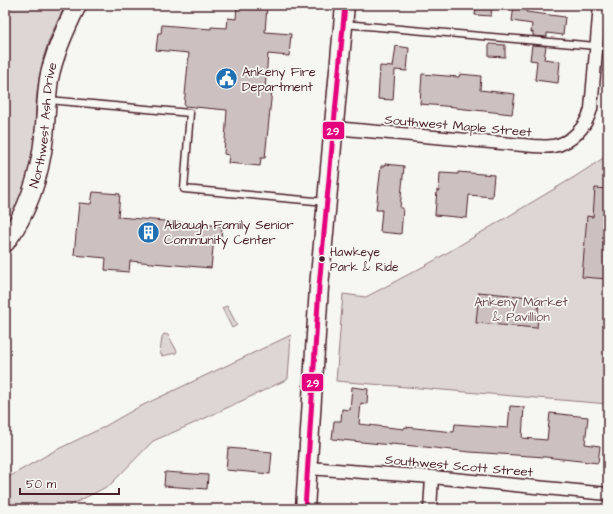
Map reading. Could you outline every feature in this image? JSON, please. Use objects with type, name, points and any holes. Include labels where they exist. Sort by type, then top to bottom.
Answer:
[{"type":"main road","name":"Northwest Ash Drive","points":[[5,243],[23,212],[33,190],[40,165],[49,80],[55,55],[64,30],[77,5]]},
{"type":"main road","points":[[305,509],[319,287],[345,5]]},
{"type":"street","points":[[596,46],[600,5]]},
{"type":"street","name":"Southwest Maple Street","points":[[334,128],[534,146],[553,146],[562,144],[577,134],[589,118],[596,46]]},
{"type":"street","name":"Southwest Scott Street","points":[[308,468],[432,477],[608,494]]},
{"type":"street","points":[[430,509],[432,477]]},
{"type":"lane","points":[[343,24],[596,46]]},
{"type":"lane","points":[[47,100],[190,113],[184,189],[326,203]]},
{"type":"green space","points":[[5,5],[66,5],[49,40],[39,77],[36,103],[35,140],[26,182],[5,228]]},
{"type":"green space","name":"Ankeny Market & Pavillion","points":[[608,155],[608,404],[336,381],[343,294],[366,297],[430,263],[576,176]]},
{"type":"green space","points":[[227,306],[237,325],[232,328],[222,308]]},
{"type":"green space","points":[[164,334],[168,335],[177,351],[176,353],[162,356],[160,353],[162,337]]},
{"type":"green space","points":[[291,335],[288,379],[153,441],[110,485],[63,509],[5,509],[5,479],[54,451],[100,429],[137,408]]},
{"type":"building","name":"Ankeny Fire Department","points":[[237,5],[267,5],[265,32],[291,34],[289,56],[268,54],[265,90],[272,90],[265,158],[261,158],[260,166],[228,163],[229,155],[224,154],[227,110],[184,106],[189,53],[156,50],[158,33],[161,33],[162,25],[211,29],[211,27],[227,28],[228,18],[236,19]]},
{"type":"building","points":[[476,5],[492,5],[491,16],[475,15]]},
{"type":"building","points":[[514,5],[527,6],[526,12],[565,17],[563,35],[547,33],[547,37],[533,36],[533,32],[531,32],[532,24],[512,21]]},
{"type":"building","points":[[489,44],[505,45],[505,57],[489,56]]},
{"type":"building","points":[[532,45],[546,46],[544,59],[560,61],[558,83],[535,80],[537,61],[530,60]]},
{"type":"building","points":[[396,46],[409,48],[407,71],[395,70],[393,100],[378,99],[380,66],[393,67]]},
{"type":"building","points":[[422,74],[459,77],[460,74],[481,76],[480,90],[515,94],[512,114],[420,104]]},
{"type":"building","points":[[385,164],[404,166],[400,208],[403,208],[401,234],[380,232],[382,210],[376,210],[381,166],[385,166]]},
{"type":"building","points":[[458,172],[494,175],[492,197],[469,195],[467,218],[435,215],[440,173],[458,174]]},
{"type":"building","points":[[595,188],[608,189],[606,218],[608,218],[608,279],[582,277],[587,216],[593,217]]},
{"type":"building","name":"Albaugh Family Senior Community Center","points":[[93,192],[120,194],[118,217],[222,226],[221,239],[214,238],[211,268],[130,261],[129,272],[105,270],[106,258],[74,255],[79,203],[91,204]]},
{"type":"building","points":[[479,292],[539,298],[537,328],[476,323]]},
{"type":"building","points":[[352,387],[368,389],[367,404],[361,403],[359,424],[404,429],[405,427],[454,432],[455,424],[508,428],[510,406],[524,407],[522,438],[547,440],[550,413],[588,417],[585,444],[600,446],[598,463],[545,457],[470,452],[332,439],[334,421],[341,421],[342,409],[350,410]]},
{"type":"building","points":[[228,448],[272,452],[270,474],[226,470]]},
{"type":"building","points":[[165,472],[208,475],[207,489],[164,486]]},
{"type":"transit line","name":"29","points":[[305,509],[319,287],[345,5]]},
{"type":"place","name":"Ankeny Fire Department","points":[[226,79]]},
{"type":"place","name":"Albaugh Family Senior Community Center","points":[[149,232]]},
{"type":"place","name":"Hawkeye Park & Ride","points":[[322,259]]}]
